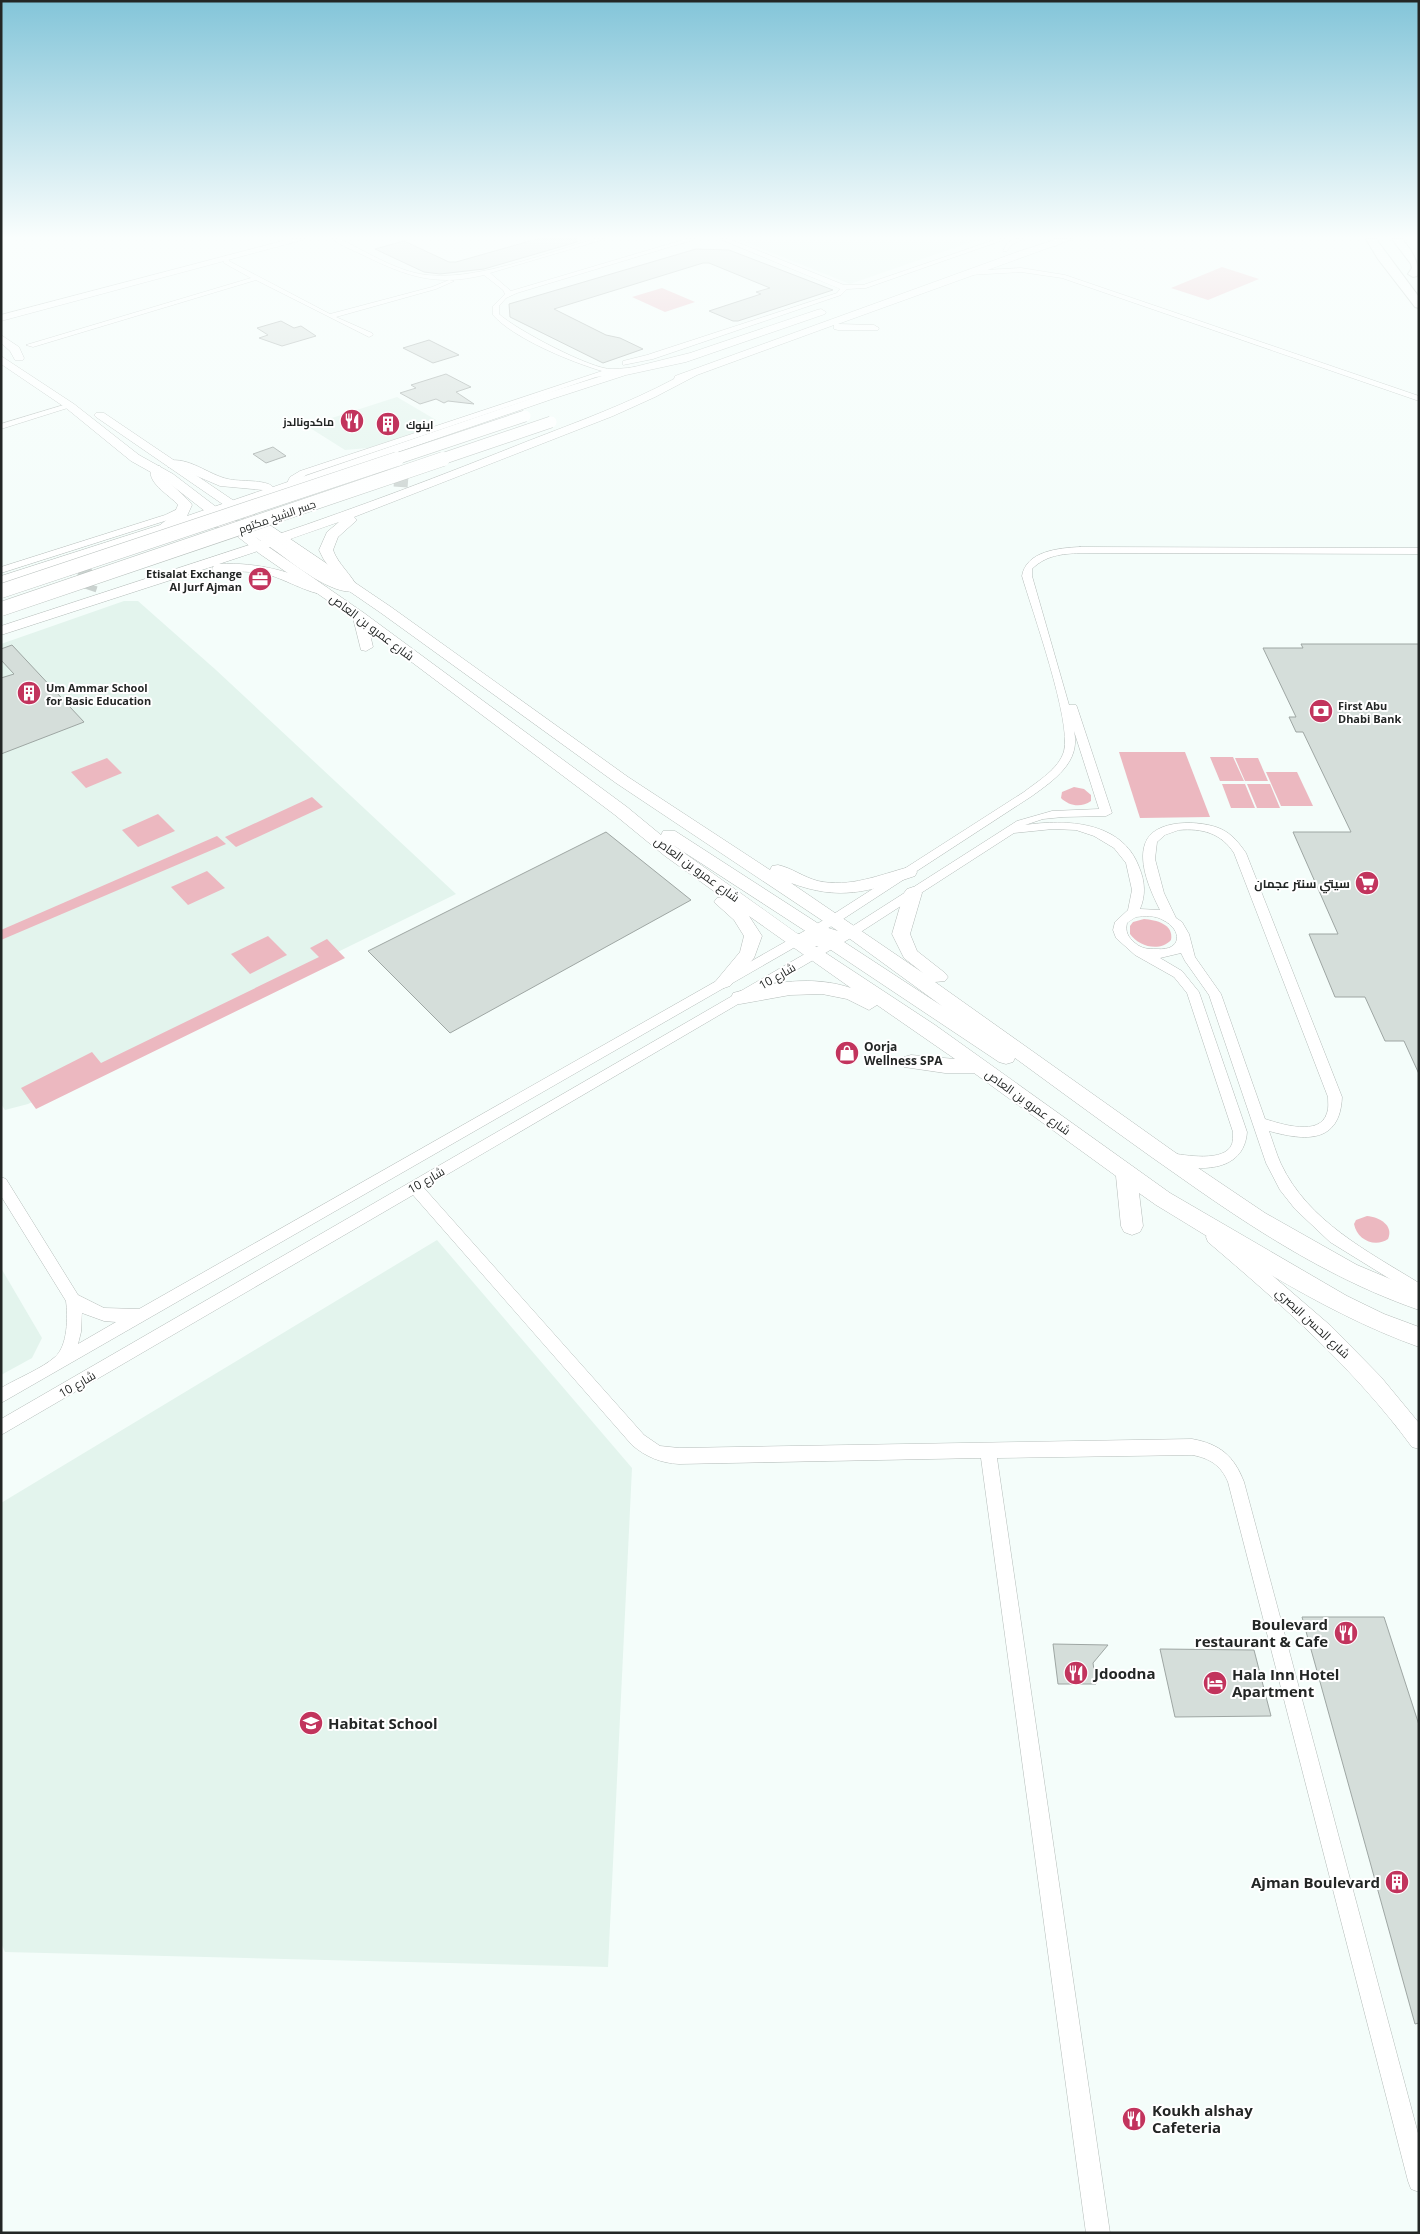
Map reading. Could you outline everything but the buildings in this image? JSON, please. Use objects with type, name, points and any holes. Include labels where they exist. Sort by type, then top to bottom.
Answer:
[{"type":"main road","points":[[8,343],[15,349],[19,358]]},
{"type":"main road","points":[[242,520],[257,511],[264,500],[290,485],[355,460],[412,444],[453,426],[644,368],[694,356],[731,343]]},
{"type":"main road","points":[[577,413],[778,343]]},
{"type":"main road","name":"شارع عمرو بن العاص","points":[[1,346],[172,464],[242,520],[268,545],[323,591],[629,818],[671,852],[798,940],[814,954],[928,1030],[1126,1173],[1194,1219],[1339,1303],[1376,1321],[1419,1337]]},
{"type":"main road","name":"جسر الشيخ مكتوم","points":[[1,590],[533,413],[694,356]]},
{"type":"main road","points":[[1,359],[70,406],[130,454],[156,469],[212,511],[242,520],[268,545],[331,582],[351,588]]},
{"type":"main road","points":[[1,632],[180,572],[268,545],[369,508],[476,467],[560,423],[660,390],[692,374]]},
{"type":"main road","points":[[560,423],[616,423]]},
{"type":"main road","name":"جسر الشيخ مكتوم","points":[[1,609],[560,423]]},
{"type":"main road","points":[[384,462],[412,444]]},
{"type":"main road","points":[[172,464],[194,470],[216,480],[237,485],[262,487],[290,485]]},
{"type":"main road","points":[[414,481],[476,467]]},
{"type":"main road","points":[[150,533],[176,520],[184,509],[183,502],[157,479],[156,469]]},
{"type":"main road","points":[[180,572],[208,557],[224,545],[242,520],[290,485]]},
{"type":"main road","points":[[150,533],[189,524],[242,520],[308,519],[369,508]]},
{"type":"main road","points":[[351,588],[347,578],[327,555],[326,545],[337,529],[369,508]]},
{"type":"main road","points":[[1,580],[150,533],[212,511]]},
{"type":"main road","name":"شارع عمرو بن العاص","points":[[242,520],[268,545]]},
{"type":"main road","points":[[189,524],[216,528],[225,535],[224,545]]},
{"type":"main road","points":[[163,579],[220,568],[248,566],[281,572],[323,591]]},
{"type":"main road","points":[[28,572],[58,569]]},
{"type":"main road","name":"شارع عمرو بن العاص","points":[[351,588],[490,685],[559,736],[852,932],[1166,1158],[1257,1219],[1302,1246],[1412,1295]]},
{"type":"main road","points":[[53,615],[89,590]]},
{"type":"main road","points":[[359,616],[366,648]]},
{"type":"main road","points":[[489,729],[506,728]]},
{"type":"main road","points":[[629,818],[657,826],[816,930],[833,936],[852,932]]},
{"type":"main road","points":[[704,833],[729,841],[802,883],[819,888],[845,890],[866,886],[909,872]]},
{"type":"main road","points":[[671,852],[676,867],[740,916],[753,936],[748,954],[724,982]]},
{"type":"main road","points":[[913,893],[901,934],[910,954],[918,962],[1008,1026],[1018,1042],[1018,1050]]},
{"type":"main road","points":[[798,940],[816,940],[833,943],[1021,1067],[1030,1071],[1051,1075]]},
{"type":"main road","points":[[740,998],[794,986],[832,988],[864,1000],[907,1026],[928,1030]]},
{"type":"main road","points":[[911,1062],[944,1066],[979,1066]]},
{"type":"main road","points":[[1126,1173],[1132,1226]]},
{"type":"street","points":[[30,345],[36,343]]},
{"type":"street","points":[[545,343],[580,362],[610,371]]},
{"type":"street","points":[[596,368],[650,357],[691,343]]},
{"type":"street","points":[[1257,343],[1419,399]]},
{"type":"street","points":[[355,460],[610,371],[644,368]]},
{"type":"street","points":[[1,427],[70,406]]},
{"type":"street","points":[[1,570],[168,518],[184,509]]},
{"type":"street","points":[[1063,699],[1027,576],[1028,568],[1042,557],[1059,552],[1080,550],[1419,551]]},
{"type":"street","name":"شارع 10","points":[[1,1428],[852,932],[1021,823],[1046,814],[1060,812],[1106,813],[1074,711],[1063,699]]},
{"type":"street","name":"شارع 10","points":[[1,1396],[816,930],[1028,794],[1054,774],[1068,753],[1071,740],[1063,699]]},
{"type":"street","points":[[1005,833],[1046,825],[1064,824],[1095,832],[1109,838],[1129,856],[1134,867],[1139,899],[1131,915]]},
{"type":"street","points":[[1171,919],[1161,902],[1156,885],[1148,853],[1151,841],[1162,832],[1193,825],[1209,828],[1224,834],[1234,842],[1240,852],[1335,1098],[1336,1106],[1328,1124],[1318,1130],[1305,1133],[1291,1132],[1259,1122]]},
{"type":"street","points":[[1166,1158],[1196,1162],[1220,1160],[1237,1149],[1241,1140],[1240,1132],[1192,992],[1178,974],[1128,945],[1120,934],[1119,926],[1123,919],[1131,915],[1151,912],[1171,919],[1180,926],[1190,958],[1215,994],[1273,1164],[1283,1185],[1310,1217],[1348,1248],[1412,1295]]},
{"type":"street","points":[[1144,953],[1169,954],[1178,949],[1184,942]]},
{"type":"street","points":[[1,1183],[73,1300],[76,1314],[75,1329],[62,1361]]},
{"type":"street","points":[[414,1187],[638,1440],[657,1454],[678,1456],[1192,1447],[1207,1449],[1221,1456],[1231,1468],[1419,2181]]},
{"type":"street","name":"شارع الحسن البصري","points":[[1194,1219],[1278,1291],[1349,1357],[1382,1393],[1419,1440]]},
{"type":"street","points":[[73,1300],[86,1309],[103,1315],[122,1317],[142,1315]]},
{"type":"street","points":[[988,1451],[1098,2233]]},
{"type":"shaded area","name":"اينوك","points":[[397,397],[436,420],[429,428],[368,448],[345,450],[307,426]]},
{"type":"shaded area","points":[[124,601],[138,601],[216,670],[456,894],[28,1104],[5,1110],[1,1104],[1,644]]},
{"type":"shaded area","points":[[1119,752],[1185,752],[1210,817],[1140,818]]},
{"type":"shaded area","points":[[1210,757],[1233,757],[1244,781],[1220,781]]},
{"type":"shaded area","points":[[107,758],[122,773],[86,788],[71,772]]},
{"type":"shaded area","points":[[1235,758],[1258,758],[1268,781],[1245,781]]},
{"type":"shaded area","points":[[1266,772],[1297,772],[1313,806],[1281,806]]},
{"type":"shaded area","points":[[1222,784],[1245,784],[1255,808],[1231,808]]},
{"type":"shaded area","points":[[1247,784],[1270,784],[1280,808],[1257,808]]},
{"type":"shaded area","points":[[1074,787],[1084,789],[1091,795],[1091,801],[1083,805],[1075,805],[1061,798],[1062,792]]},
{"type":"shaded area","points":[[312,797],[323,807],[236,847],[225,837]]},
{"type":"shaded area","points":[[158,814],[175,831],[138,847],[122,830]]},
{"type":"shaded area","points":[[217,836],[226,844],[1,940],[1,930]]},
{"type":"shaded area","points":[[207,871],[225,888],[188,905],[171,887]]},
{"type":"shaded area","points":[[1144,919],[1154,920],[1167,927],[1170,930],[1171,940],[1166,944],[1156,947],[1139,942],[1130,934],[1130,926],[1133,922]]},
{"type":"shaded area","points":[[268,936],[287,955],[250,974],[231,954]]},
{"type":"shaded area","points":[[327,939],[345,958],[36,1109],[21,1088],[92,1052],[101,1063],[319,957],[310,948]]},
{"type":"shaded area","points":[[1367,1216],[1380,1220],[1387,1226],[1389,1230],[1388,1239],[1378,1243],[1372,1242],[1367,1241],[1359,1234],[1354,1224],[1356,1220]]},
{"type":"shaded area","name":"Habitat School","points":[[437,1240],[632,1468],[608,1967],[5,1952],[1,1943],[1,1503]]},
{"type":"shaded area","points":[[1,1268],[42,1338],[32,1358],[1,1375]]},
{"type":"tunnel","points":[[380,468],[380,473],[389,479],[414,481]]},
{"type":"tunnel","points":[[58,569],[82,571],[92,581],[89,590]]},
{"type":"place","name":"ماكدونالدز","points":[[352,421]]},
{"type":"place","name":"اينوك","points":[[388,424]]},
{"type":"place","name":"Etisalat Exchange Al Jurf Ajman","points":[[260,579]]},
{"type":"place","name":"Um Ammar School for Basic Education","points":[[29,693]]},
{"type":"place","name":"First Abu Dhabi Bank","points":[[1321,711]]},
{"type":"place","name":"سيتي سنتر عجمان","points":[[1367,883]]},
{"type":"place","name":"Oorja Wellness SPA","points":[[847,1053]]},
{"type":"place","name":"Boulevard restaurant & Cafe","points":[[1346,1633]]},
{"type":"place","name":"Jdoodna","points":[[1076,1673]]},
{"type":"place","name":"Hala Inn Hotel Apartment","points":[[1215,1683]]},
{"type":"place","name":"Habitat School","points":[[311,1723]]},
{"type":"place","name":"Ajman Boulevard","points":[[1397,1882]]},
{"type":"place","name":"Koukh alshay Cafeteria","points":[[1134,2119]]}]
